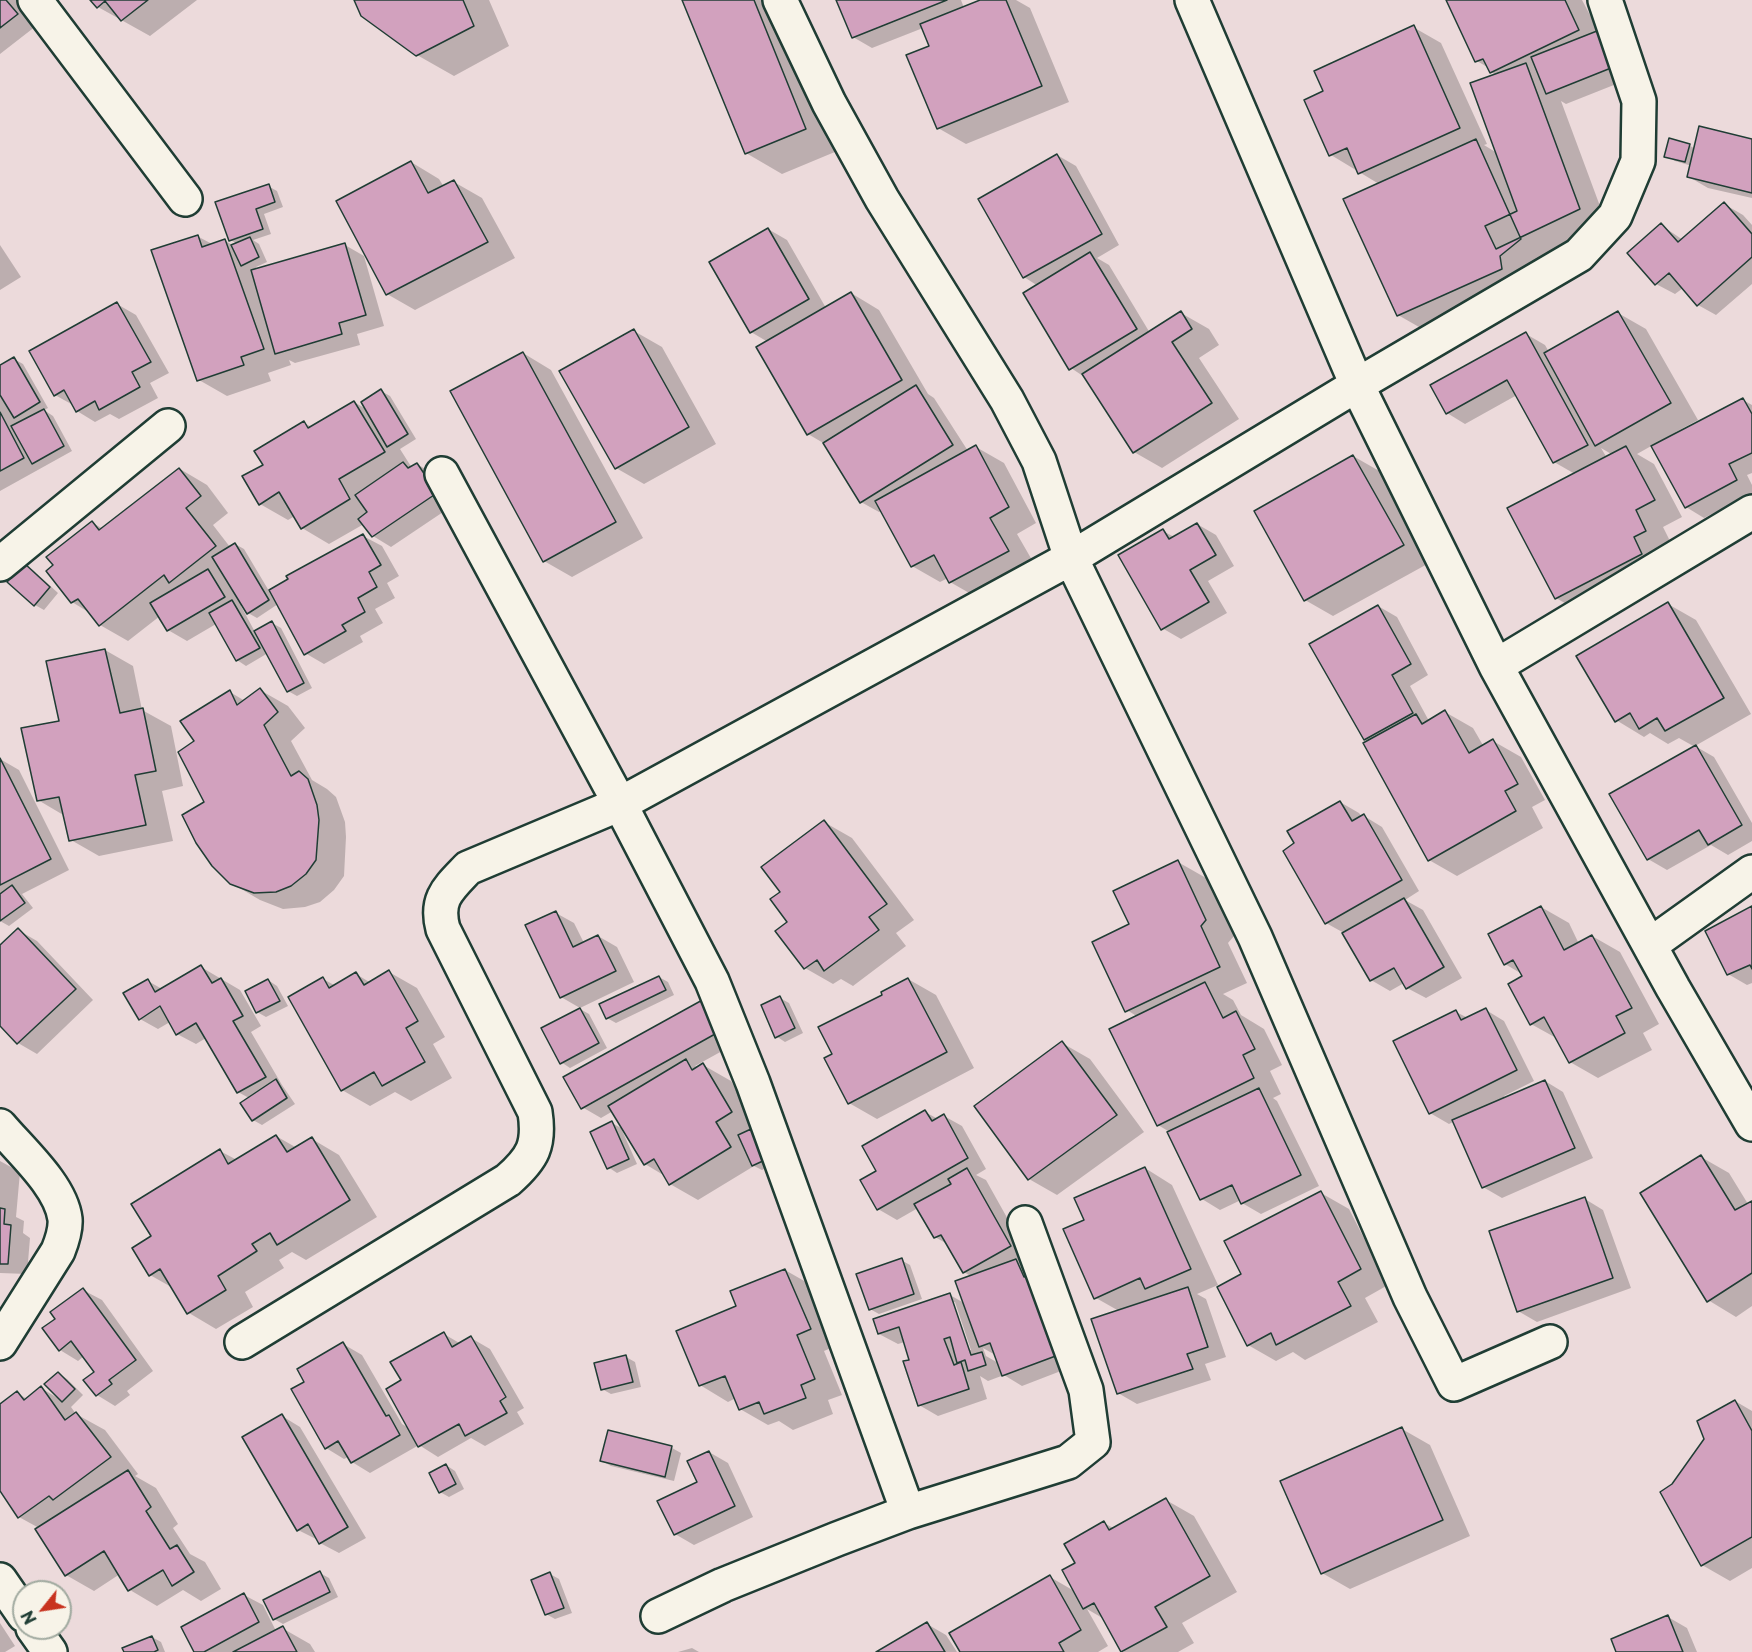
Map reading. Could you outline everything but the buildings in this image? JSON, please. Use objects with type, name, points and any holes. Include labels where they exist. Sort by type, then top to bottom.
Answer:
[{"type":"street","points":[[35,0],[185,199]]},
{"type":"street","points":[[780,0],[829,103],[882,199],[1008,400],[1039,460],[1071,558],[1255,937],[1410,1297],[1454,1384],[1550,1342]]},
{"type":"street","points":[[1192,0],[1357,385],[1496,666],[1752,1124]]},
{"type":"street","points":[[242,1342],[508,1179],[519,1170],[534,1149],[538,1131],[535,1112],[443,929],[439,916],[440,904],[449,887],[468,868],[620,804],[1071,558],[1357,385],[1579,255],[1615,216],[1638,162],[1639,101],[1612,3]]},
{"type":"street","points":[[0,564],[168,426]]},
{"type":"street","points":[[442,474],[620,804],[712,981],[753,1083],[908,1512]]},
{"type":"street","points":[[1496,666],[1752,512]]},
{"type":"street","points":[[1650,945],[1752,872]]},
{"type":"street","points":[[0,1126],[55,1191],[65,1218],[64,1234],[58,1251],[0,1343]]},
{"type":"street","points":[[658,1617],[723,1585],[908,1512],[1068,1462],[1093,1442],[1086,1390],[1024,1223]]},
{"type":"street","points":[[0,1580],[12,1598]]}]
